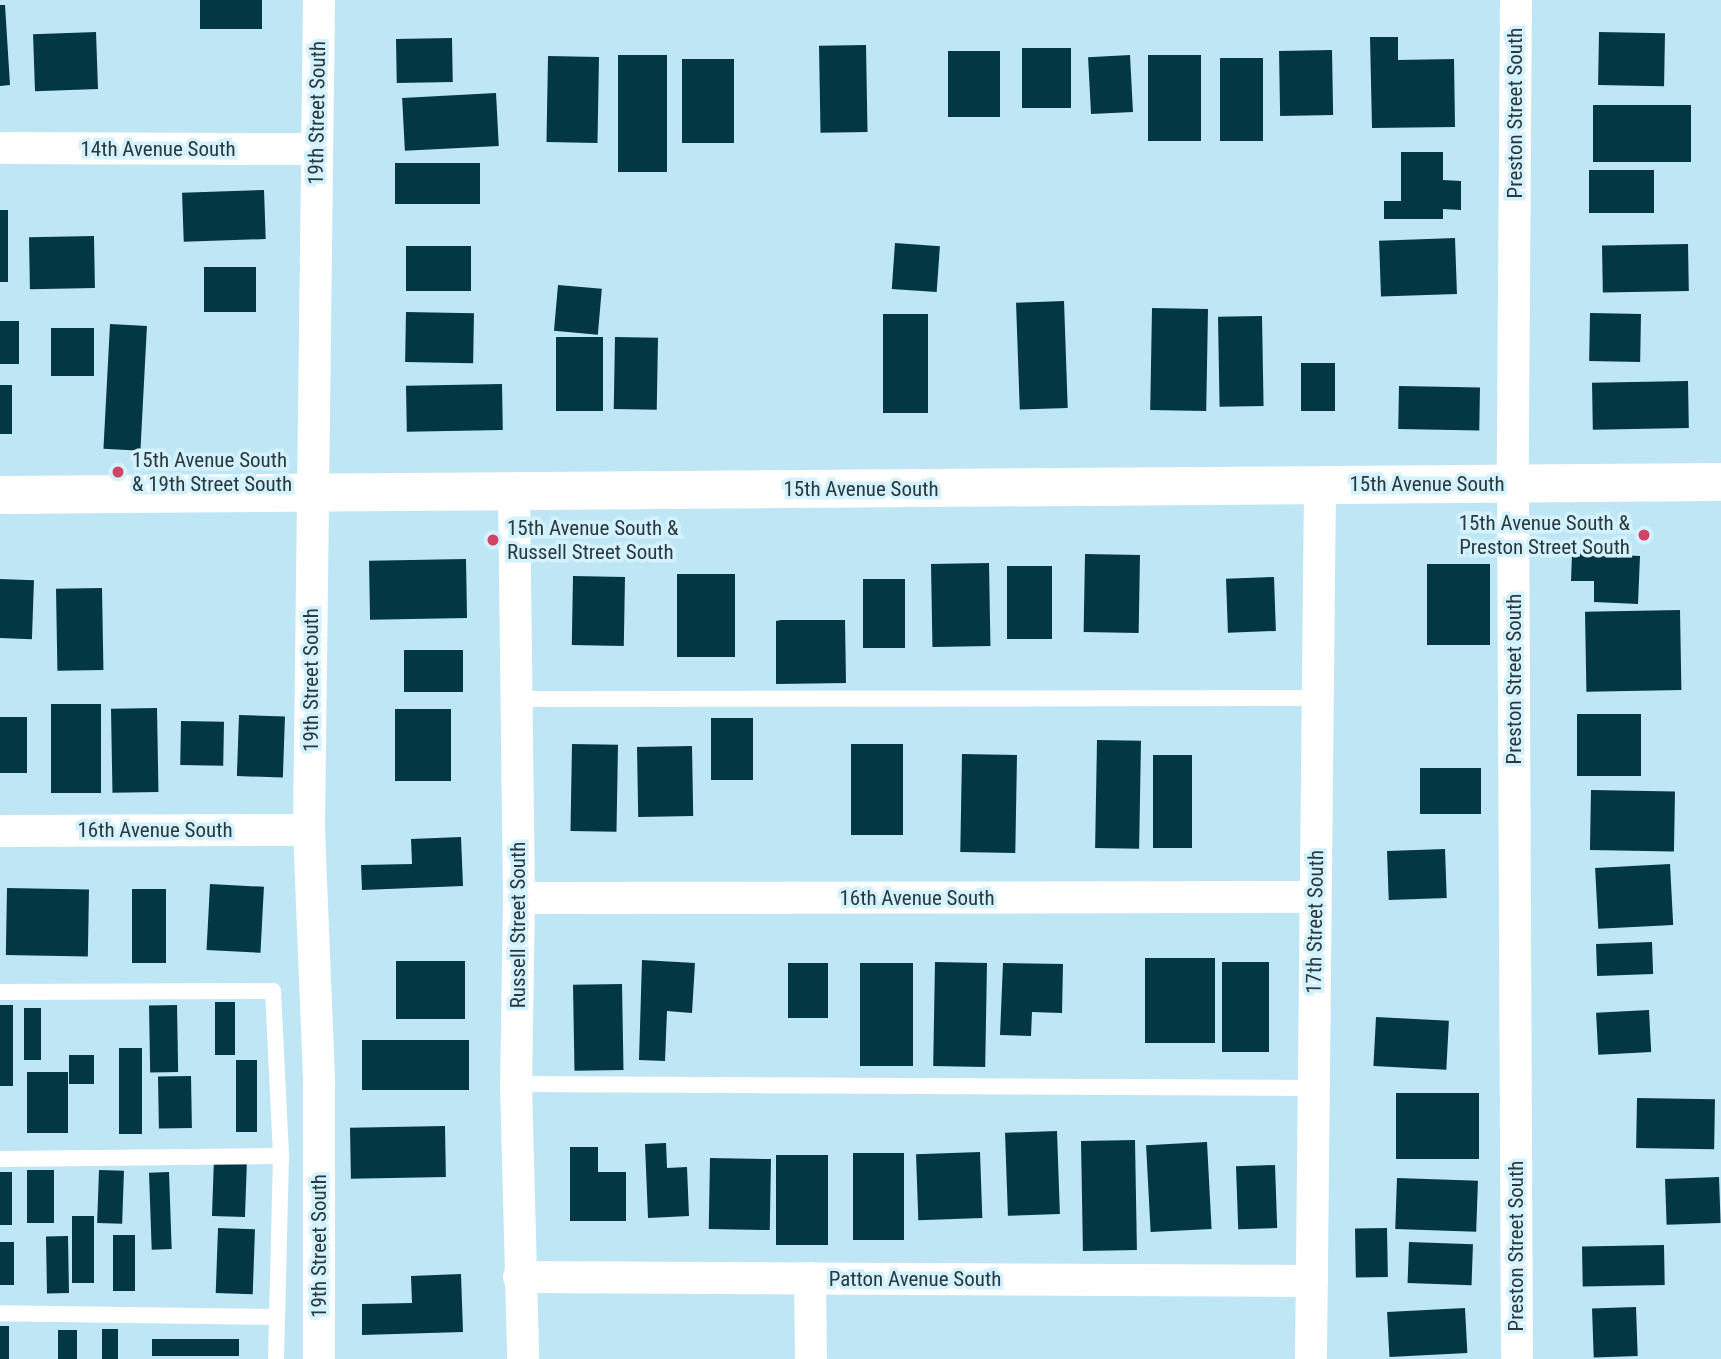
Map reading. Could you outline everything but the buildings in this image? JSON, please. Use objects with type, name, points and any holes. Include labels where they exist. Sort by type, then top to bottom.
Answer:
[{"type":"street","name":"19th Street South","points":[[319,0],[309,830],[319,1084],[320,1359]]},
{"type":"street","name":"Preston Street South","points":[[1516,0],[1513,484],[1517,1359]]},
{"type":"street","name":"14th Avenue South","points":[[0,148],[316,149]]},
{"type":"street","name":"15th Avenue South","points":[[0,495],[1721,482]]},
{"type":"street","name":"17th Street South","points":[[1311,1359],[1320,485]]},
{"type":"street","name":"Russell Street South","points":[[514,492],[519,898],[516,1084],[523,1359]]},
{"type":"street","name":"16th Avenue South","points":[[0,831],[309,830]]},
{"type":"street","name":"16th Avenue South","points":[[519,898],[1315,897]]},
{"type":"street","name":"Patton Avenue South","points":[[519,1277],[1311,1281]]},
{"type":"street","points":[[810,1278],[811,1359]]},
{"type":"lane","points":[[516,699],[1317,698]]},
{"type":"lane","points":[[0,992],[273,991],[281,1156],[276,1359]]},
{"type":"lane","points":[[516,1084],[1314,1087]]},
{"type":"lane","points":[[0,1158],[281,1156]]},
{"type":"lane","points":[[0,1313],[277,1317]]},
{"type":"place","name":"15th Avenue South & 19th Street South","points":[[118,472]]},
{"type":"place","name":"15th Avenue South & Preston Street South","points":[[1644,535]]},
{"type":"place","name":"15th Avenue South & Russell Street South","points":[[493,540]]}]
